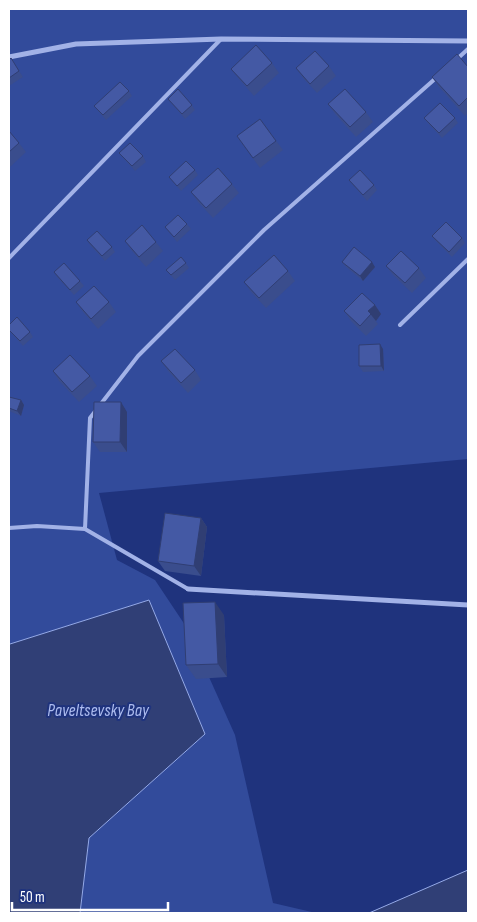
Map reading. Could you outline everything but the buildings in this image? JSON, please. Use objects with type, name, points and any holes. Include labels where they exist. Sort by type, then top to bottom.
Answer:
[{"type":"street","points":[[9,57],[76,44],[221,39],[468,41]]},
{"type":"street","points":[[188,589],[468,605]]},
{"type":"lane","points":[[9,258],[221,39]]},
{"type":"lane","points":[[454,62],[468,49]]},
{"type":"lane","points":[[85,529],[90,418],[108,394],[138,356],[264,230],[439,75]]},
{"type":"lane","points":[[400,325],[468,259]]},
{"type":"lane","points":[[9,528],[37,526],[85,529],[188,589]]},
{"type":"shaded area","points":[[9,9],[468,9],[468,459],[99,493],[117,560],[155,580],[187,628],[235,735],[273,903],[316,913],[80,913],[89,838],[205,734],[149,600],[9,645]]},
{"type":"water","name":"Paveltsevsky Bay","points":[[149,600],[205,734],[89,838],[80,913],[9,913],[9,645]]},
{"type":"water","points":[[468,870],[468,913],[369,913]]}]
